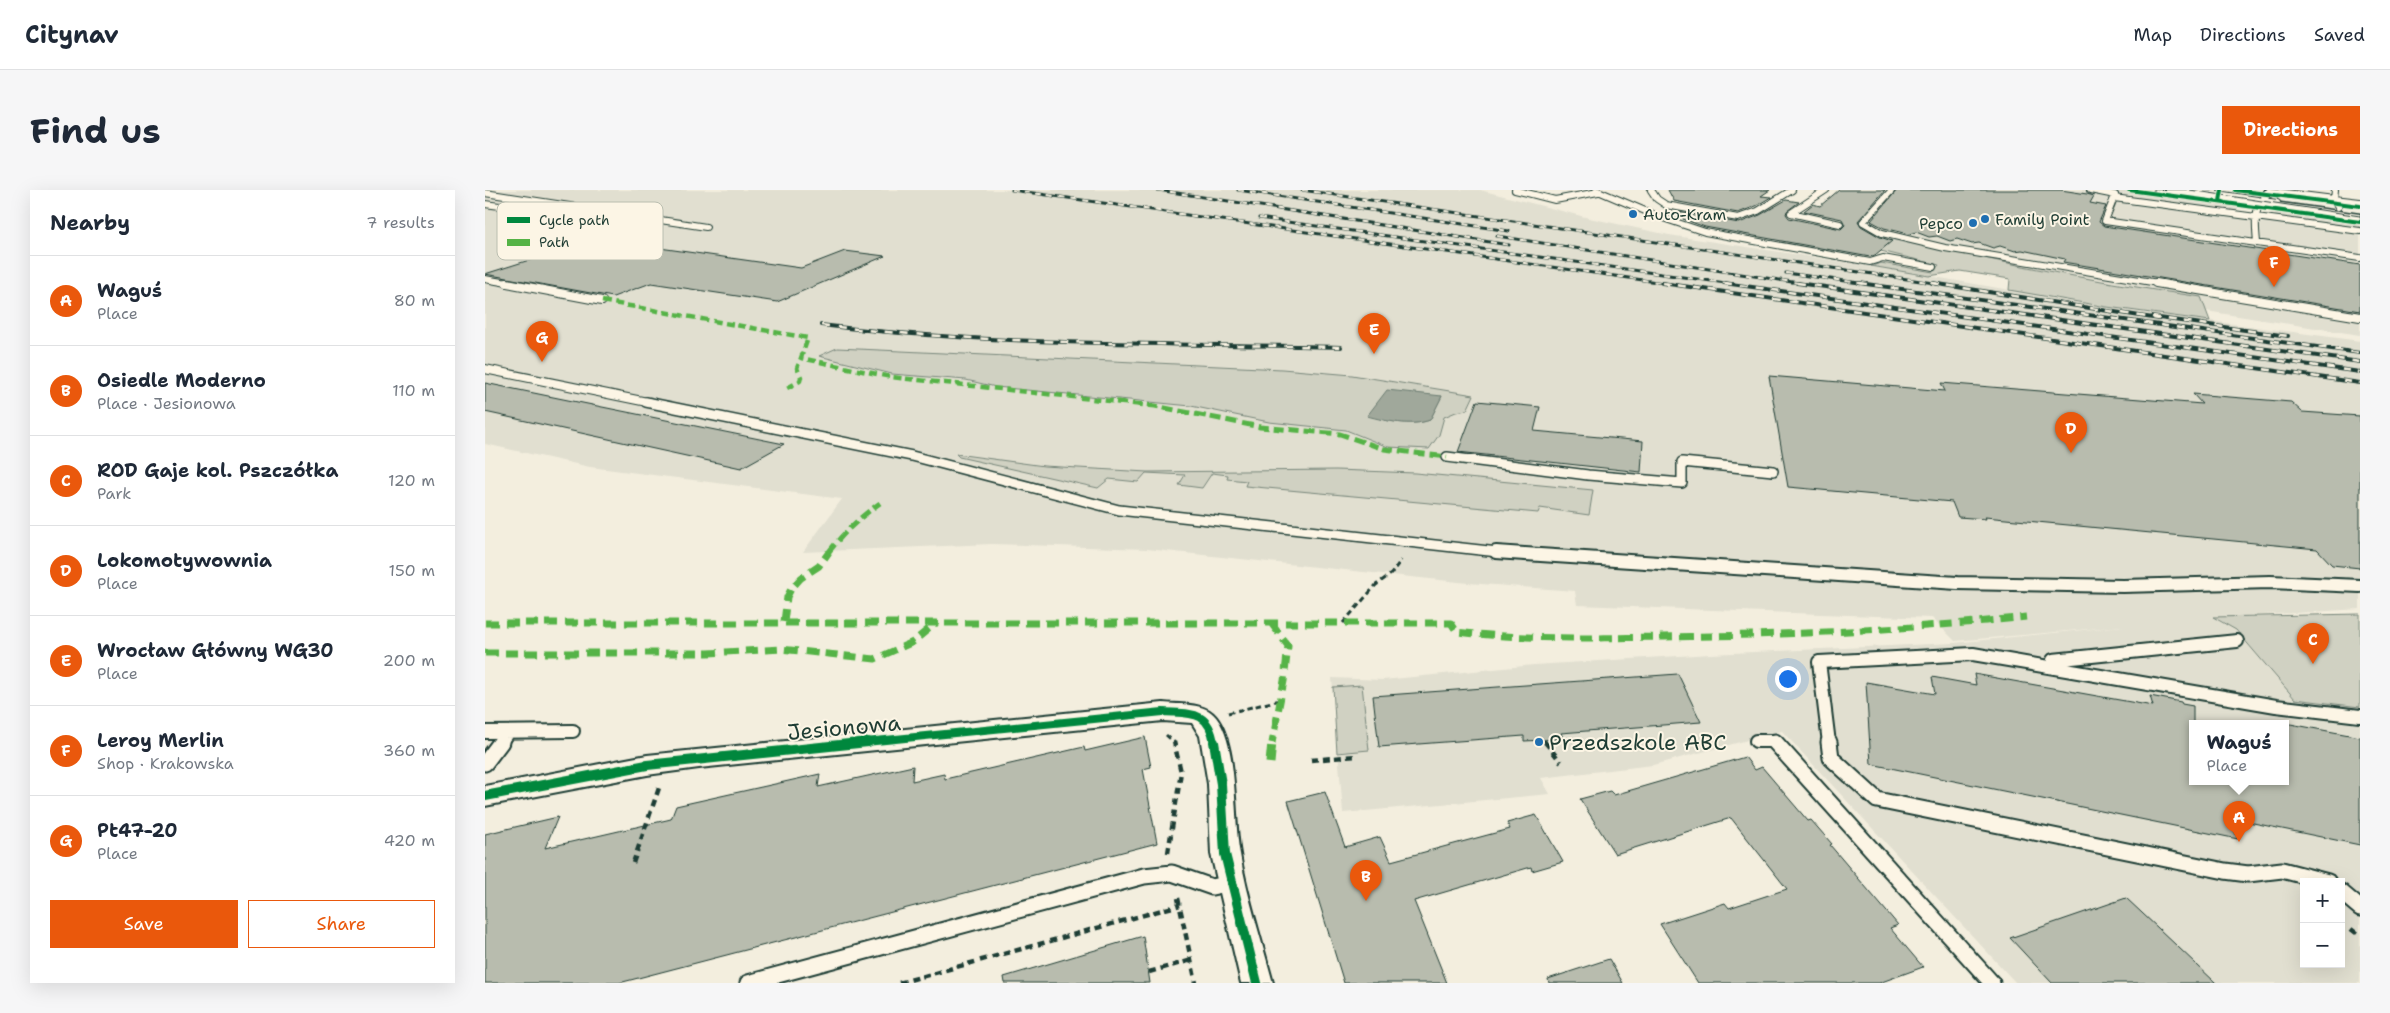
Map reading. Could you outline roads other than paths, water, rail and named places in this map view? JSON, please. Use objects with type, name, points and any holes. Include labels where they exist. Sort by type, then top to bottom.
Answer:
[{"type":"main road","points":[[2160,190],[2264,200],[2336,203],[2359,220]]},
{"type":"main road","points":[[2225,193],[2359,220]]},
{"type":"street","name":"Jesionowa","points":[[485,796],[608,772],[699,759],[1163,712],[1199,715],[1207,722],[1217,754],[1225,854],[1231,883]]},
{"type":"street","points":[[1231,883],[1257,983]]},
{"type":"lane","points":[[1515,190],[1555,200],[1597,191],[1705,232],[1870,262],[1883,258],[1933,266]]},
{"type":"lane","points":[[1651,190],[1657,199],[1666,205],[1738,218],[1747,217],[1778,201],[1792,190]]},
{"type":"lane","points":[[1826,190],[1791,213],[1840,224]]},
{"type":"lane","points":[[1892,190],[1863,222],[1882,233],[1945,248],[2360,317]]},
{"type":"lane","points":[[2091,190],[2115,195],[2105,220],[2360,258]]},
{"type":"lane","points":[[2189,190],[2225,193]]},
{"type":"lane","points":[[2328,190],[2335,190],[2336,203],[2360,202]]},
{"type":"lane","points":[[485,193],[543,202]]},
{"type":"lane","points":[[2114,198],[2264,200],[2257,243]]},
{"type":"lane","points":[[663,221],[706,227]]},
{"type":"lane","points":[[485,279],[602,301]]},
{"type":"lane","points":[[485,369],[912,456],[1119,510],[1515,554],[1957,583],[2142,586],[2270,582],[2360,586]]},
{"type":"lane","points":[[1447,457],[1588,475],[1682,483],[1682,462],[1773,471]]},
{"type":"lane","points":[[2055,668],[2053,660],[2237,640]]},
{"type":"lane","points":[[2313,878],[2282,870],[2248,874],[2225,872],[1877,800],[1831,758],[1819,662],[1973,654],[2276,706],[2360,716]]},
{"type":"lane","points":[[485,732],[573,731]]},
{"type":"lane","points":[[485,763],[508,732]]},
{"type":"lane","points":[[1756,741],[1773,741],[1992,983]]},
{"type":"lane","points":[[748,983],[1144,876],[1172,873],[1212,888],[1231,883]]},
{"type":"lane","points":[[2345,895],[2360,908]]},
{"type":"tram line","points":[[2190,190],[2360,216]]},
{"type":"railway","points":[[1012,190],[1671,284]]},
{"type":"railway","points":[[1158,190],[1509,245]]},
{"type":"railway","points":[[1238,190],[1509,231]]},
{"type":"railway","points":[[1302,190],[1941,284]]},
{"type":"railway","points":[[1259,218],[1733,284]]},
{"type":"railway","points":[[1497,236],[1805,284]]},
{"type":"railway","points":[[1786,273],[1867,284]]},
{"type":"railway","points":[[1662,283],[2360,383]]},
{"type":"railway","points":[[1724,283],[2360,372]]},
{"type":"railway","points":[[1797,283],[2360,362]]},
{"type":"railway","points":[[1859,283],[2360,353]]},
{"type":"railway","points":[[1932,283],[2159,319]]},
{"type":"railway","points":[[2152,317],[2288,336]]},
{"type":"railway","points":[[821,325],[950,337],[1016,340],[1341,347]]},
{"type":"place","name":"Auto-Kram","points":[[1633,214]]},
{"type":"place","name":"Family Point","points":[[1985,219]]},
{"type":"place","name":"Pepco","points":[[1973,223]]},
{"type":"place","name":"Leroy Merlin","points":[[2274,287]]},
{"type":"place","name":"Wrocław Główny WG30","points":[[1374,354]]},
{"type":"place","name":"Pt47-20","points":[[542,362]]},
{"type":"place","name":"Lokomotywownia","points":[[2071,453]]},
{"type":"place","name":"ROD Gaje kol. Pszczółka","points":[[2313,664]]},
{"type":"place","name":"Przedszkole ABC","points":[[1539,742]]},
{"type":"place","name":"Waguś","points":[[2239,842]]},
{"type":"place","name":"Osiedle Moderno","points":[[1366,901]]}]
